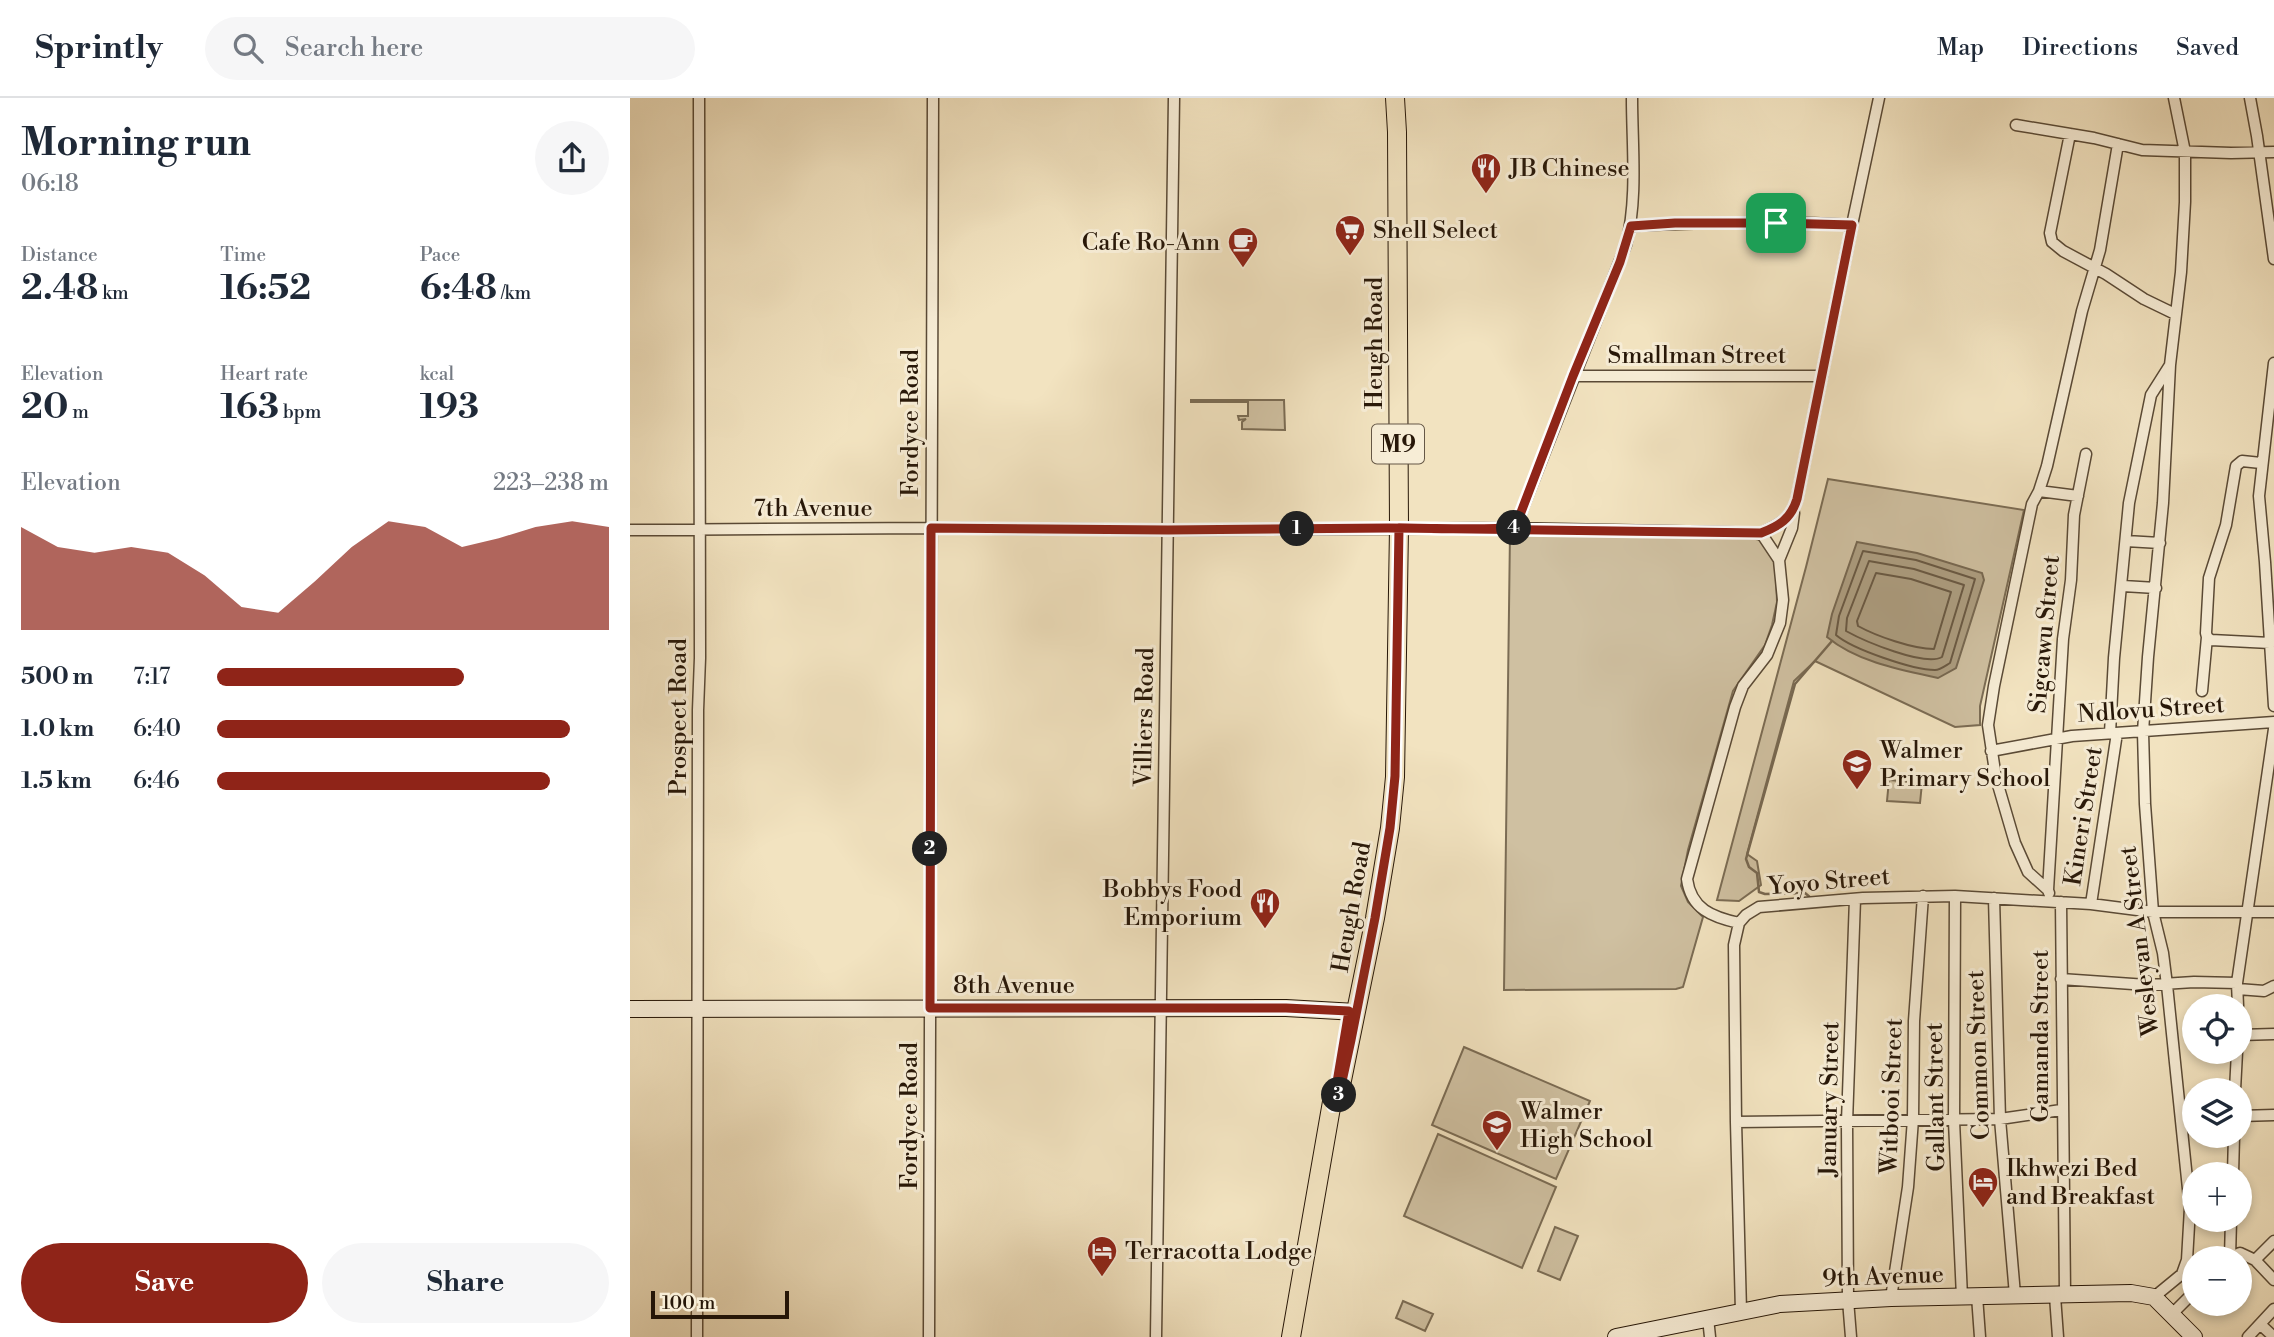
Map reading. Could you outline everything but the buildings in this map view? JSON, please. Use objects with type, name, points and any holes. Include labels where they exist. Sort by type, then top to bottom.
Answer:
[{"type":"main road","name":"Heugh Road","points":[[1291,1337],[1333,1106],[1339,1095],[1394,755],[1399,528],[1395,98]]},
{"type":"street","name":"Prospect Road","points":[[697,1337],[699,98]]},
{"type":"street","name":"Fordyce Road","points":[[929,1337],[933,98]]},
{"type":"street","name":"Villiers Road","points":[[1156,1337],[1174,98]]},
{"type":"street","points":[[1515,528],[1620,262],[1631,226],[1632,98]]},
{"type":"street","points":[[1779,560],[1792,528],[1792,513],[1879,98]]},
{"type":"street","name":"Wesleyan A Street","points":[[2154,1297],[2182,1274],[2185,1267],[2190,1208],[2163,953],[2153,912],[2143,732],[2160,543],[2170,365],[2181,272],[2185,152],[2174,98]]},
{"type":"street","points":[[2250,98],[2274,259]]},
{"type":"street","points":[[2016,124],[2142,150],[2274,152]]},
{"type":"street","points":[[2070,134],[2050,238],[2063,251],[2095,267],[2144,299],[2175,314]]},
{"type":"street","points":[[2048,890],[2028,872],[2015,843],[1996,778],[1989,725],[1994,685],[2032,504],[2039,491],[2095,267],[2118,144]]},
{"type":"street","points":[[1631,226],[1675,223],[1852,225]]},
{"type":"street","points":[[2274,363],[2272,406],[2259,496],[2274,706]]},
{"type":"street","name":"Kineri Street","points":[[2091,904],[2113,733],[2114,658],[2131,493],[2151,395],[2170,365]]},
{"type":"street","name":"Smallman Street","points":[[1573,376],[1822,376]]},
{"type":"street","name":"Sigcawu Street","points":[[2057,902],[2048,890],[2063,639],[2071,580],[2074,515],[2086,453]]},
{"type":"street","points":[[2202,691],[2209,578],[2226,525],[2236,466],[2242,461],[2262,463]]},
{"type":"street","points":[[2039,491],[2078,496]]},
{"type":"street","points":[[1741,1311],[1734,945],[1739,923],[1726,920],[1698,906],[1689,894],[1687,879],[1735,707],[1744,686],[1767,655],[1780,623],[1783,588],[1779,560],[1761,533],[1781,524],[1792,513]]},
{"type":"street","name":"7th Avenue","points":[[630,530],[1515,528],[1761,533]]},
{"type":"street","points":[[2126,541],[2160,543]]},
{"type":"street","points":[[2123,586],[2156,588]]},
{"type":"street","points":[[2207,637],[2211,640],[2270,643]]},
{"type":"street","name":"Ndlovu Street","points":[[1991,751],[2057,738],[2274,722]]},
{"type":"street","points":[[2238,994],[2274,729]]},
{"type":"street","name":"Yoyo Street","points":[[1739,923],[1759,907],[1923,895],[2091,904],[2153,912],[2274,912]]},
{"type":"street","name":"Witbooi Street","points":[[1892,1298],[1908,1187],[1913,1119],[1914,1021],[1923,895]]},
{"type":"street","name":"Gallant Street","points":[[1955,896],[1954,1121],[1969,1296],[1980,1337]]},
{"type":"street","name":"Common Street","points":[[1994,898],[2000,1119],[2015,1295]]},
{"type":"street","name":"January Street","points":[[1851,1337],[1848,1300],[1847,1122],[1855,899]]},
{"type":"street","name":"Gamanda Street","points":[[2057,902],[2061,979],[2058,1337]]},
{"type":"street","points":[[2061,979],[2147,985],[2194,982],[2264,991],[2274,986]]},
{"type":"street","name":"8th Avenue","points":[[630,1009],[1161,1007],[1352,1012]]},
{"type":"street","points":[[2252,1035],[2271,1034]]},
{"type":"street","points":[[1736,1122],[1913,1119],[1954,1121],[2000,1119],[2061,1110]]},
{"type":"street","points":[[2252,1116],[2274,1115]]},
{"type":"street","points":[[2255,1261],[2274,1241]]},
{"type":"street","points":[[2252,1259],[2274,1280]]},
{"type":"street","name":"9th Avenue","points":[[1616,1337],[1780,1304],[2015,1295],[2131,1293],[2154,1297]]},
{"type":"street","points":[[2154,1297],[2194,1337]]},
{"type":"street","points":[[2172,1314],[2182,1304]]},
{"type":"street","points":[[2248,1337],[2274,1309]]},
{"type":"street","points":[[1708,1318],[1710,1337]]},
{"type":"street","points":[[2260,1325],[2274,1337]]},
{"type":"shaded area","points":[[1191,400],[1284,400],[1285,430],[1242,429],[1242,422],[1246,419],[1239,420],[1238,416],[1248,416],[1248,402]]},
{"type":"shaded area","points":[[1828,479],[2024,510],[1980,706],[1980,725],[1955,727],[1815,661],[1794,681],[1747,854],[1757,861],[1761,885],[1739,901],[1717,900],[1806,567]]},
{"type":"shaded area","points":[[1510,533],[1749,537],[1763,541],[1772,552],[1777,602],[1772,625],[1765,645],[1733,691],[1688,850],[1681,886],[1688,902],[1703,917],[1683,987],[1504,990]]},
{"type":"shaded area","points":[[1889,780],[1922,783],[1920,803],[1887,801]]},
{"type":"shaded area","points":[[1464,1047],[1590,1101],[1556,1179],[1432,1125]]},
{"type":"shaded area","points":[[1438,1134],[1556,1187],[1522,1268],[1404,1216]]},
{"type":"shaded area","points":[[1555,1227],[1578,1236],[1560,1280],[1538,1271]]},
{"type":"shaded area","points":[[1403,1301],[1433,1314],[1425,1331],[1396,1318]]},
{"type":"water","points":[[1857,542],[1917,553],[1982,573],[1984,580],[1956,668],[1938,678],[1909,672],[1866,659],[1827,637],[1832,614]]},
{"type":"waterway","points":[[1811,898],[1805,893],[1759,892],[1757,873],[1749,867],[1746,859],[1795,684],[1832,641]]},
{"type":"place","name":"JB Chinese","points":[[1486,195]]},
{"type":"place","name":"Shell Select","points":[[1350,257]]},
{"type":"place","name":"Cafe Ro-Ann","points":[[1243,269]]},
{"type":"place","name":"Walmer Primary School","points":[[1857,791]]},
{"type":"place","name":"Bobbys Food Emporium","points":[[1265,930]]},
{"type":"place","name":"Walmer High School","points":[[1497,1152]]},
{"type":"place","name":"Ikhwezi Bed and Breakfast","points":[[1983,1209]]},
{"type":"place","name":"Terracotta Lodge","points":[[1102,1278]]},
{"type":"route","points":[[1776,223],[1631,226],[1620,262],[1515,528],[1491,529],[1435,528],[1399,528],[1388,528],[1168,530],[931,528],[930,1008],[1286,1008],[1349,1011],[1333,1093],[1333,1106],[1339,1095],[1351,1040],[1390,828],[1395,776],[1399,528],[1761,533],[1785,521],[1794,509],[1797,499],[1852,225],[1776,223]]}]
